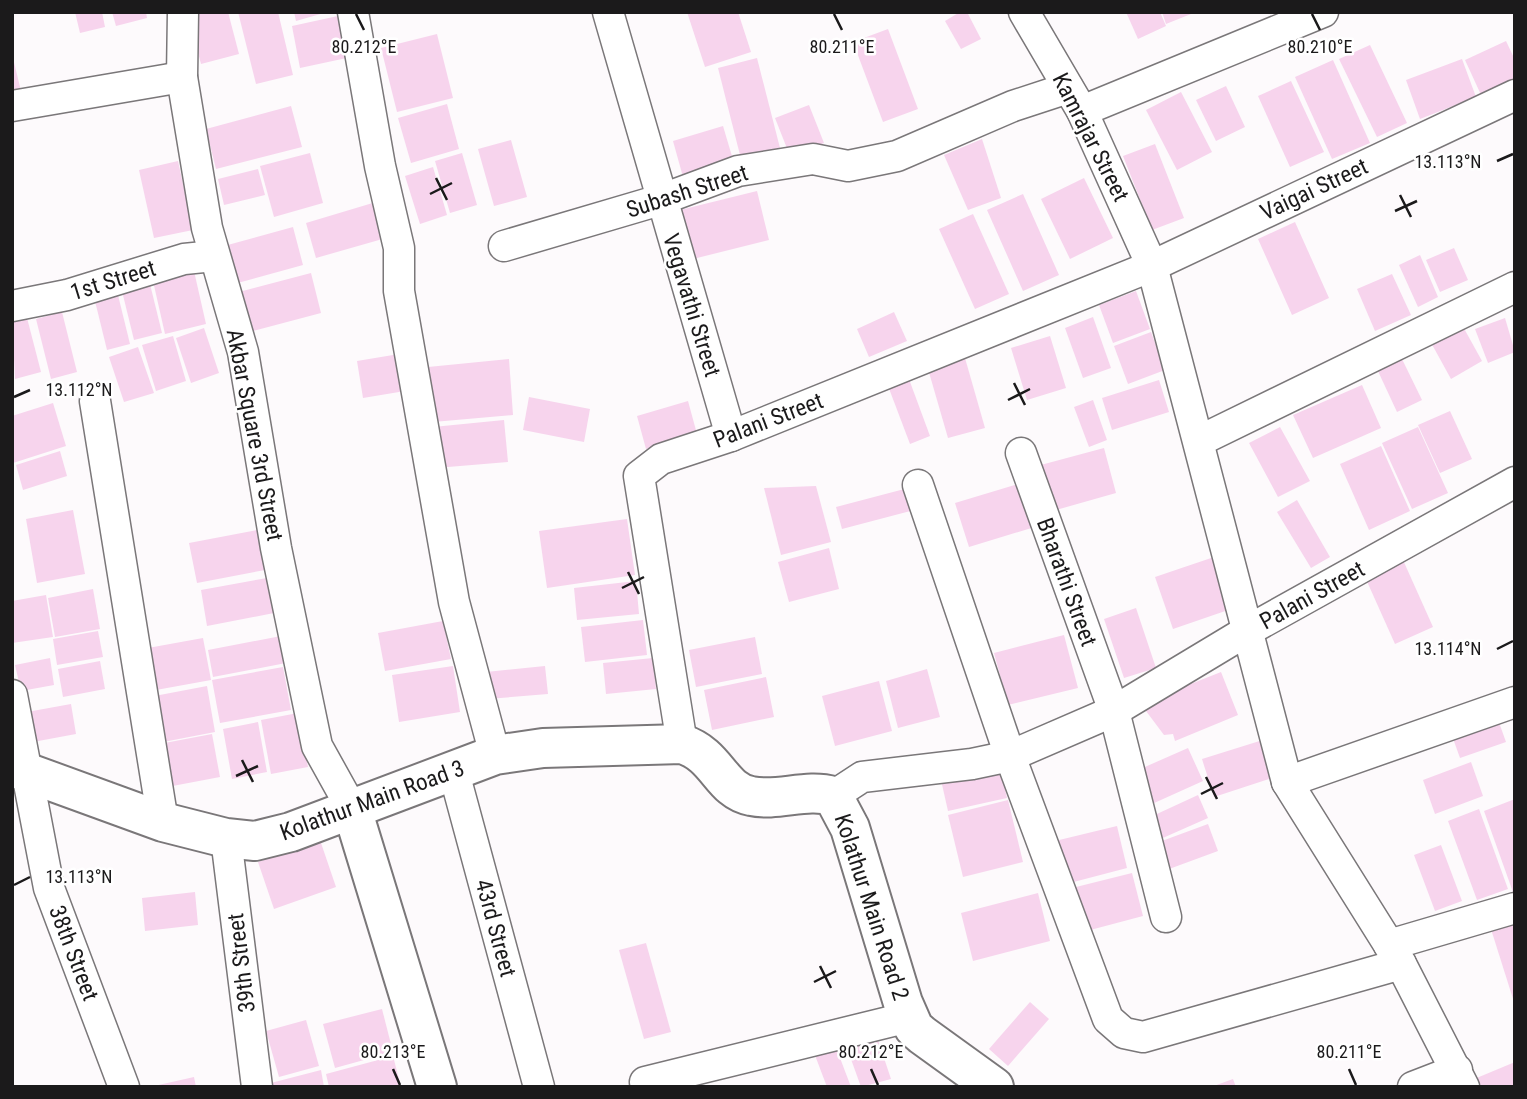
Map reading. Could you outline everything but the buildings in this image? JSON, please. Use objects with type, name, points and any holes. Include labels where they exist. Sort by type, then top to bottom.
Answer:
[{"type":"main road","name":"Kolathur Main Road 3","points":[[19,771],[163,821],[226,838],[255,841],[291,832],[495,755],[542,748],[682,744]]},
{"type":"main road","name":"Kolathur Main Road 2","points":[[682,744],[700,749],[727,782],[751,796],[818,792],[833,796],[850,828],[908,1017],[922,1035],[994,1087]]},
{"type":"main road","points":[[352,809],[437,1087]]},
{"type":"street","name":"Akbar Square 3rd Street","points":[[183,12],[182,77],[207,228],[243,352],[276,548],[317,746],[352,809]]},
{"type":"street","points":[[353,12],[380,166],[399,248],[399,291],[453,602],[495,755]]},
{"type":"street","name":"Vegavathi Street","points":[[608,12],[660,200],[731,436]]},
{"type":"street","name":"Kamrajar Street","points":[[1024,12],[1075,99],[1152,266],[1287,782],[1395,954],[1460,1079]]},
{"type":"street","name":"Subash Street","points":[[504,246],[660,200],[738,171],[813,159],[848,166],[897,156],[1013,106],[1075,99],[1323,12]]},
{"type":"street","points":[[12,106],[182,77]]},
{"type":"street","name":"Vaigai Street","points":[[1152,266],[1515,95]]},
{"type":"street","name":"1st Street","points":[[12,306],[67,295],[184,259],[214,256]]},
{"type":"street","name":"Palani Street","points":[[682,744],[639,476],[661,460],[731,436],[1152,266]]},
{"type":"street","points":[[1199,441],[1515,287]]},
{"type":"street","points":[[95,401],[163,821]]},
{"type":"street","name":"Bharathi Street","points":[[1021,453],[1114,711],[1166,917]]},
{"type":"street","name":"Palani Street","points":[[833,796],[862,777],[972,764],[1010,756],[1114,711],[1247,631],[1515,482]]},
{"type":"street","points":[[918,485],[1010,756],[1100,1003],[1108,1019],[1124,1033],[1143,1037],[1395,954],[1515,908]]},
{"type":"street","name":"38th Street","points":[[12,695],[19,771],[49,888],[124,1087]]},
{"type":"street","points":[[1287,782],[1515,702]]},
{"type":"street","name":"43rd Street","points":[[453,769],[539,1087]]},
{"type":"street","name":"39th Street","points":[[226,838],[257,1087]]},
{"type":"street","points":[[645,1082],[908,1017]]},
{"type":"street","points":[[1413,1087],[1460,1079]]}]
